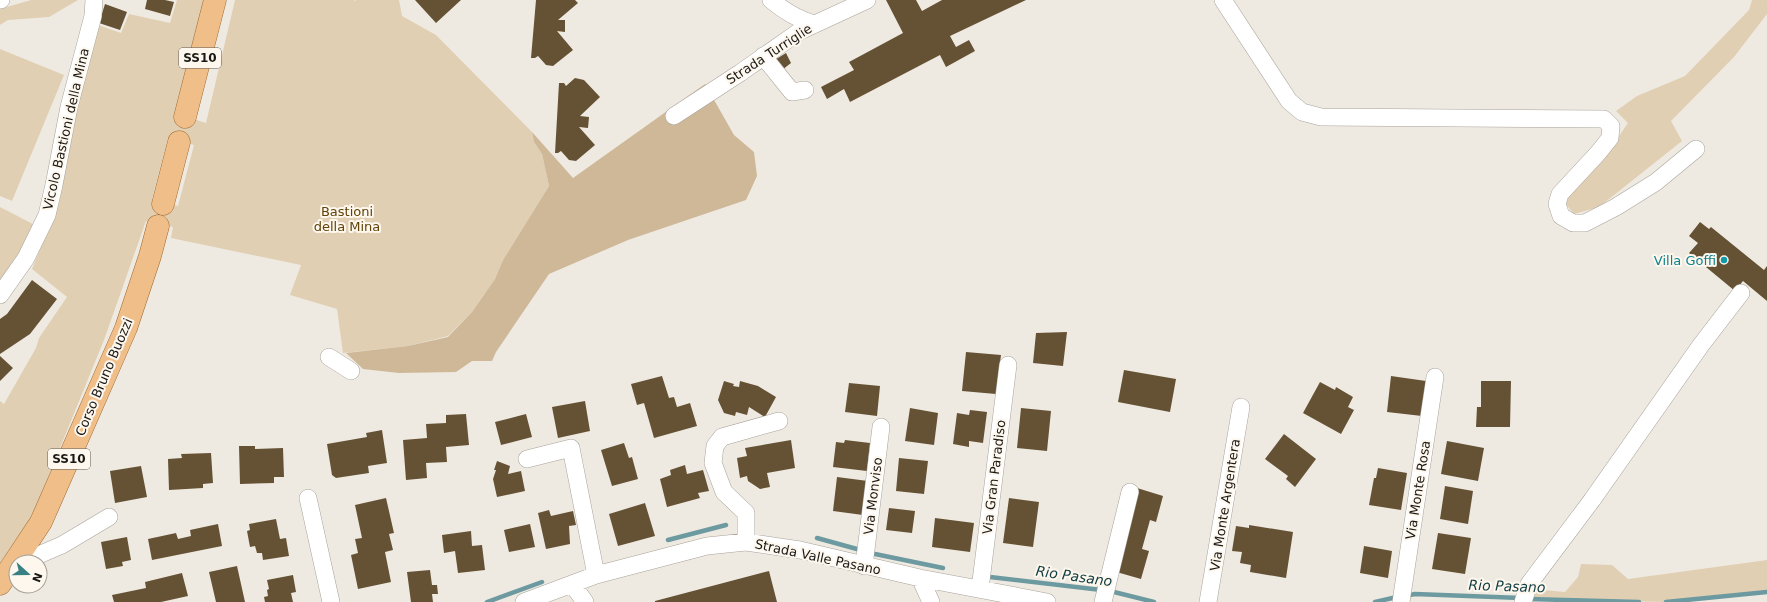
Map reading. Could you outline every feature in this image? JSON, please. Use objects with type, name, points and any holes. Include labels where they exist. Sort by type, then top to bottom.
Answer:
[{"type":"main road","name":"SS10","points":[[185,117],[215,0]]},
{"type":"main road","points":[[163,204],[179,142]]},
{"type":"main road","name":"Corso Bruno Buozzi","points":[[20,554],[41,522],[126,328],[150,256],[158,226]]},
{"type":"main road","name":"Corso Bruno Buozzi","points":[[0,584],[8,572]]},
{"type":"street","name":"Vicolo Bastioni della Mina","points":[[0,295],[26,258],[47,215],[69,107],[94,16],[94,0]]},
{"type":"street","points":[[770,0],[786,13],[799,20],[814,24]]},
{"type":"street","name":"Strada Turriglie","points":[[674,116],[800,31],[867,0]]},
{"type":"street","points":[[1224,0],[1289,101],[1302,112],[1321,117],[1604,118],[1611,126],[1610,138],[1560,194],[1557,204],[1561,216],[1573,222],[1585,222],[1616,207],[1656,182],[1696,149]]},
{"type":"street","points":[[763,56],[792,92],[805,90]]},
{"type":"street","points":[[1524,598],[1529,584],[1592,500],[1701,345],[1741,292]]},
{"type":"street","points":[[329,357],[351,371]]},
{"type":"street","name":"Via Gran Paradiso","points":[[980,589],[1008,365]]},
{"type":"street","name":"Via Monte Rosa","points":[[1401,602],[1435,377]]},
{"type":"street","name":"Via Monte Argentera","points":[[1208,602],[1241,407]]},
{"type":"street","points":[[746,542],[746,513],[724,492],[713,463],[715,446],[722,437],[779,421]]},
{"type":"street","name":"Via Monviso","points":[[866,556],[881,427]]},
{"type":"street","points":[[527,459],[571,448],[596,576]]},
{"type":"street","points":[[1104,600],[1130,492]]},
{"type":"street","points":[[308,498],[331,602]]},
{"type":"street","points":[[41,554],[62,545],[109,517]]},
{"type":"street","name":"Strada Valle Pasano","points":[[524,602],[596,576],[707,546],[746,542],[800,550],[866,556],[920,578],[1047,602]]},
{"type":"street","points":[[920,578],[931,602]]},
{"type":"street","points":[[572,584],[585,602]]},
{"type":"green space","points":[[31,0],[78,0],[49,17],[8,20],[0,25],[0,9]]},
{"type":"green space","name":"Bastioni della Mina","points":[[177,0],[207,0],[175,113],[206,123],[235,0],[399,0],[402,16],[436,35],[532,132],[534,142],[542,154],[549,186],[503,260],[495,279],[472,312],[448,336],[408,346],[343,353],[337,309],[290,295],[301,265],[171,238],[173,227],[146,221],[104,340],[31,519],[0,563],[0,401],[4,404],[36,348],[39,338],[67,297],[32,269],[59,204],[68,146],[98,25],[121,33],[129,14],[170,23]],"holes":[[[168,138],[194,145],[178,206],[152,199]]]},
{"type":"green space","points":[[1752,0],[1767,0],[1767,14],[1734,57],[1671,121],[1682,141],[1599,207],[1574,214],[1565,203],[1568,194],[1600,164],[1628,123],[1616,111],[1637,96],[1685,76],[1749,10]]},
{"type":"green space","points":[[0,49],[64,75],[12,201],[0,196]]},
{"type":"green space","points":[[0,207],[31,223],[35,227],[0,285]]},
{"type":"green space","points":[[1767,560],[1767,592],[1666,602],[1529,599],[1532,589],[1565,592],[1578,577],[1581,564],[1612,565],[1628,579]]},
{"type":"shaded area","points":[[705,84],[734,135],[754,152],[757,176],[746,200],[628,240],[549,274],[496,352],[492,361],[472,361],[456,372],[399,373],[363,369],[346,353],[408,346],[448,337],[472,312],[495,279],[503,260],[549,186],[542,154],[534,142],[532,132],[573,178]]},
{"type":"building","points":[[147,0],[165,0],[174,2],[170,16],[145,9]]},
{"type":"building","points":[[415,0],[461,0],[436,23]]},
{"type":"building","points":[[536,0],[575,0],[578,3],[558,20],[565,20],[565,32],[557,31],[573,50],[553,66],[546,65],[538,56],[531,58]]},
{"type":"building","points":[[886,0],[916,0],[922,11],[942,0],[1026,0],[950,36],[956,47],[969,40],[975,51],[946,67],[940,55],[850,102],[844,89],[827,99],[821,87],[854,70],[849,62],[903,33]]},
{"type":"building","points":[[105,4],[127,12],[120,30],[99,23]]},
{"type":"building","points":[[786,53],[791,63],[782,70],[773,61]]},
{"type":"building","points":[[575,78],[584,80],[600,97],[580,116],[589,117],[588,128],[579,127],[595,145],[576,161],[569,160],[561,151],[555,153],[559,83],[564,83],[566,86]]},
{"type":"building","name":"Villa Goffi","points":[[1700,222],[1709,229],[1711,227],[1764,270],[1767,266],[1767,301],[1743,281],[1735,291],[1689,253],[1698,243],[1689,236]]},
{"type":"building","points":[[32,280],[57,299],[30,334],[0,354],[0,319],[7,314]]},
{"type":"building","points":[[1067,332],[1063,366],[1033,363],[1036,333]]},
{"type":"building","points":[[966,352],[1001,355],[996,394],[962,391]]},
{"type":"building","points":[[0,356],[13,368],[0,381]]},
{"type":"building","points":[[1124,370],[1176,379],[1170,412],[1118,402]]},
{"type":"building","points":[[662,376],[669,398],[674,397],[677,407],[690,403],[697,426],[654,438],[644,403],[637,405],[631,384]]},
{"type":"building","points":[[1391,376],[1426,381],[1422,416],[1387,412]]},
{"type":"building","points":[[724,381],[734,384],[733,386],[739,387],[740,381],[758,386],[776,397],[765,417],[749,407],[747,415],[736,412],[735,416],[724,413],[718,400]]},
{"type":"building","points":[[1481,381],[1511,381],[1510,427],[1476,427],[1477,407],[1481,407]]},
{"type":"building","points":[[1320,382],[1335,390],[1336,387],[1353,397],[1348,407],[1354,410],[1341,434],[1303,413]]},
{"type":"building","points":[[849,383],[880,386],[877,416],[845,412]]},
{"type":"building","points":[[585,401],[590,431],[558,438],[552,407]]},
{"type":"building","points":[[910,408],[938,413],[934,445],[905,441]]},
{"type":"building","points":[[1021,408],[1051,411],[1047,451],[1017,448]]},
{"type":"building","points":[[970,410],[987,412],[983,443],[969,441],[969,447],[953,444],[957,413],[969,415]]},
{"type":"building","points":[[466,414],[469,445],[446,447],[447,462],[426,463],[427,478],[406,480],[403,440],[427,438],[426,424],[446,423],[446,415]]},
{"type":"building","points":[[526,414],[532,437],[501,445],[495,422]]},
{"type":"building","points":[[382,430],[387,463],[368,466],[369,473],[336,478],[332,475],[327,444],[367,437],[366,433]]},
{"type":"building","points":[[1284,434],[1316,459],[1295,487],[1286,479],[1288,476],[1265,459]]},
{"type":"building","points":[[791,440],[795,468],[767,473],[770,487],[760,489],[748,481],[747,476],[740,478],[737,458],[747,456],[745,448]]},
{"type":"building","points":[[845,440],[870,443],[867,471],[833,467],[836,442],[844,443]]},
{"type":"building","points":[[1447,441],[1484,448],[1478,481],[1441,474]]},
{"type":"building","points":[[624,443],[629,458],[632,457],[638,479],[612,486],[601,450]]},
{"type":"building","points":[[239,446],[255,446],[255,449],[283,448],[284,477],[274,477],[274,483],[240,484]]},
{"type":"building","points":[[211,453],[213,483],[203,484],[203,488],[169,490],[168,459],[182,458],[181,454]]},
{"type":"building","points":[[899,458],[928,461],[924,494],[896,491]]},
{"type":"building","points":[[497,461],[510,466],[508,474],[521,471],[525,491],[497,497],[493,479]]},
{"type":"building","points":[[685,465],[687,474],[703,470],[709,491],[698,493],[700,498],[667,507],[660,479],[671,475],[670,470]]},
{"type":"building","points":[[141,466],[147,497],[115,503],[110,471]]},
{"type":"building","points":[[1378,468],[1407,473],[1401,510],[1369,505],[1374,478],[1376,478]]},
{"type":"building","points":[[837,477],[868,481],[863,515],[833,511]]},
{"type":"building","points":[[1445,486],[1473,491],[1468,524],[1440,519]]},
{"type":"building","points":[[1137,488],[1163,496],[1156,522],[1150,520],[1142,549],[1149,551],[1141,579],[1113,571]]},
{"type":"building","points":[[386,498],[394,533],[389,534],[393,550],[385,552],[391,582],[358,589],[351,555],[358,553],[355,539],[362,538],[355,505]]},
{"type":"building","points":[[1009,498],[1039,502],[1033,547],[1003,543]]},
{"type":"building","points":[[645,503],[655,536],[618,546],[609,514]]},
{"type":"building","points":[[889,508],[915,511],[912,533],[886,530]]},
{"type":"building","points":[[549,510],[551,516],[573,511],[576,525],[569,526],[570,544],[546,549],[538,513]]},
{"type":"building","points":[[935,518],[974,523],[970,552],[932,547]]},
{"type":"building","points":[[276,519],[280,539],[286,538],[289,556],[263,560],[262,553],[257,553],[255,546],[250,547],[247,531],[250,530],[249,524]]},
{"type":"building","points":[[218,524],[222,546],[152,560],[148,539],[176,533],[178,539],[191,536],[190,530]]},
{"type":"building","points":[[530,524],[535,547],[509,552],[504,530]]},
{"type":"building","points":[[1249,525],[1293,532],[1286,578],[1250,572],[1251,565],[1240,563],[1242,552],[1232,551],[1236,526],[1249,528]]},
{"type":"building","points":[[471,531],[472,546],[482,545],[485,570],[458,573],[455,551],[444,553],[442,535]]},
{"type":"building","points":[[1438,533],[1471,538],[1465,574],[1432,569]]},
{"type":"building","points":[[127,537],[131,560],[122,562],[123,566],[106,569],[101,542]]},
{"type":"building","points":[[1364,546],[1392,551],[1388,578],[1360,573]]},
{"type":"building","points":[[237,566],[245,602],[216,602],[209,572]]},
{"type":"building","points":[[430,570],[432,585],[437,585],[438,594],[432,594],[433,602],[411,602],[407,572]]},
{"type":"building","points":[[769,571],[777,602],[655,602],[655,601]]},
{"type":"building","points":[[182,573],[188,596],[161,602],[114,602],[112,595],[146,588],[145,582]]},
{"type":"building","points":[[293,575],[296,592],[291,593],[293,602],[265,602],[264,597],[268,596],[267,590],[269,589],[267,580]]},
{"type":"waterway","name":"Rio Pasano","points":[[668,540],[726,525]]},
{"type":"waterway","name":"Rio Pasano","points":[[817,538],[875,554],[943,568]]},
{"type":"waterway","name":"Rio Pasano","points":[[990,577],[1110,591],[1154,602]]},
{"type":"waterway","name":"Rio Pasano","points":[[487,602],[542,582]]},
{"type":"waterway","name":"Rio Pasano","points":[[1666,602],[1767,592]]},
{"type":"waterway","name":"Rio Pasano","points":[[1405,596],[1415,594],[1521,598]]},
{"type":"waterway","name":"Rio Pasano","points":[[1375,602],[1397,597]]},
{"type":"waterway","name":"Rio Pasano","points":[[1528,599],[1639,602]]},
{"type":"place","name":"Villa Goffi","points":[[1724,260]]}]
